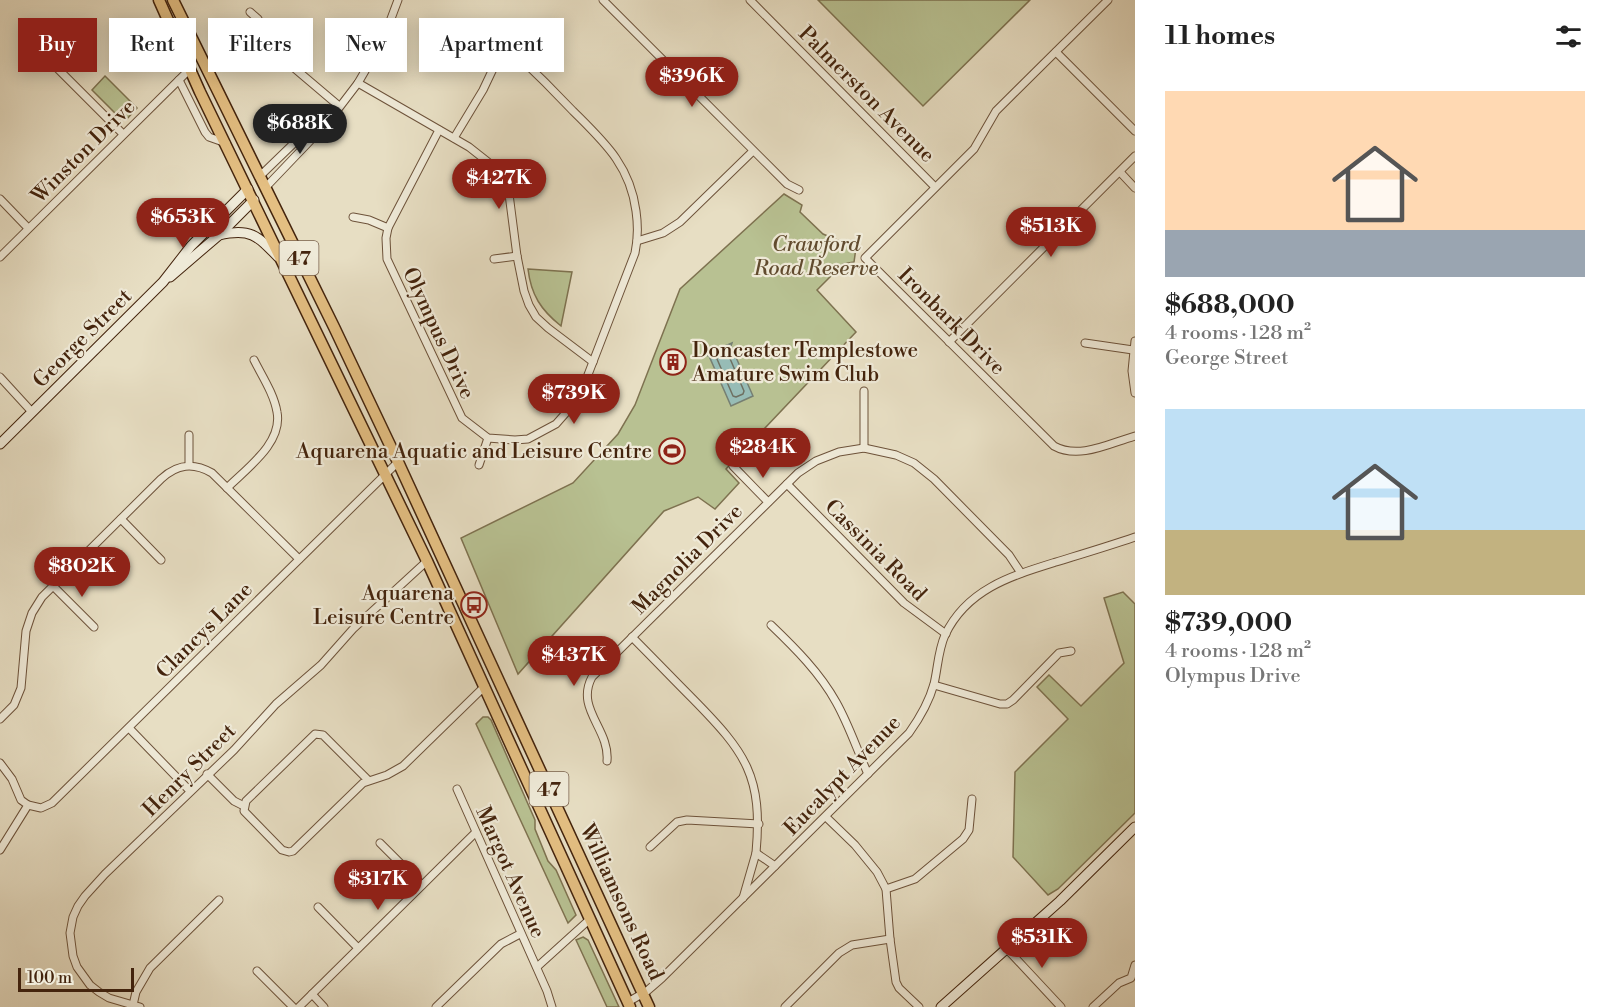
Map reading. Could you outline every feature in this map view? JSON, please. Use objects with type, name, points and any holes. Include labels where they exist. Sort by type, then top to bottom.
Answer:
[{"type":"main road","points":[[151,0],[166,18]]},
{"type":"main road","name":"Williamsons Road","points":[[159,0],[167,18]]},
{"type":"main road","name":"Williamsons Road","points":[[173,0],[398,462],[649,1007]]},
{"type":"main road","name":"Williamsons Road","points":[[191,72],[427,561],[629,1005]]},
{"type":"main road","points":[[248,189],[259,177]]},
{"type":"main road","points":[[254,200],[265,188]]},
{"type":"main road","name":"George Street","points":[[0,444],[163,282],[191,246],[248,189]]},
{"type":"main road","name":"George Street","points":[[163,282],[219,235],[254,200]]},
{"type":"main road","points":[[219,235],[245,232],[254,234],[284,263]]},
{"type":"main road","points":[[485,686],[498,677]]},
{"type":"main road","points":[[941,1007],[1060,901],[1135,827]]},
{"type":"street","points":[[265,188],[329,121],[358,83],[384,40],[399,0]]},
{"type":"street","points":[[603,0],[787,184],[799,190]]},
{"type":"street","name":"Palmerston Avenue","points":[[750,0],[935,187]]},
{"type":"street","name":"Ironbark Drive","points":[[1108,0],[996,111],[974,149],[866,258],[1059,449],[1072,452],[1088,450],[1135,436]]},
{"type":"street","points":[[250,12],[258,19],[280,56],[337,108]]},
{"type":"street","points":[[1056,52],[1135,130]]},
{"type":"street","points":[[61,72],[123,134]]},
{"type":"street","name":"Winston Drive","points":[[0,256],[187,72]]},
{"type":"street","points":[[454,138],[492,72]]},
{"type":"street","points":[[479,465],[488,438],[528,439],[565,417],[579,398],[631,264],[637,241],[634,197],[630,182],[617,159],[601,139],[534,72]]},
{"type":"street","points":[[179,80],[205,132],[209,137],[226,143]]},
{"type":"street","points":[[358,83],[480,154],[504,185],[511,203],[517,256],[524,291],[537,317],[554,333],[593,362]]},
{"type":"street","points":[[259,177],[323,115],[337,108]]},
{"type":"street","name":"Olympus Drive","points":[[439,130],[388,228],[385,249],[387,259],[456,409],[469,425],[488,438]]},
{"type":"street","points":[[637,241],[654,237],[680,222],[753,151]]},
{"type":"street","points":[[949,342],[1135,156]]},
{"type":"street","points":[[1120,172],[1135,188]]},
{"type":"street","points":[[0,199],[28,228]]},
{"type":"street","points":[[353,217],[369,220],[388,228]]},
{"type":"street","points":[[494,259],[517,256]]},
{"type":"street","points":[[1135,341],[1132,371],[1135,393]]},
{"type":"street","points":[[1085,343],[1133,350]]},
{"type":"street","points":[[228,488],[267,448],[278,424],[273,400],[254,360]]},
{"type":"street","points":[[0,377],[34,411]]},
{"type":"street","points":[[864,392],[864,448]]},
{"type":"street","points":[[189,435],[189,465]]},
{"type":"street","name":"Magnolia Drive","points":[[607,761],[608,751],[589,708],[586,695],[587,686],[592,677],[787,484],[807,467],[826,456],[864,448],[896,455],[923,469],[1009,555],[1021,573]]},
{"type":"street","name":"Clancys Lane","points":[[28,806],[41,808],[52,803],[398,462]]},
{"type":"street","points":[[0,719],[14,705],[21,688],[26,631],[30,618],[42,597],[167,473],[174,469],[189,465],[204,468],[228,488],[299,560]]},
{"type":"street","points":[[733,466],[768,502]]},
{"type":"street","name":"Cassinia Road","points":[[787,484],[904,603],[945,634]]},
{"type":"street","points":[[121,519],[160,560]]},
{"type":"street","name":"Eucalypt Avenue","points":[[629,1005],[662,978],[826,817],[896,746],[920,718],[934,685],[940,648],[945,634],[956,616],[976,595],[997,582],[1021,573],[1135,537]]},
{"type":"street","name":"Henry Street","points":[[136,1006],[109,998],[90,985],[83,977],[73,956],[70,933],[73,917],[85,896],[276,704],[321,664],[353,629],[427,561]]},
{"type":"street","points":[[53,586],[94,627]]},
{"type":"street","points":[[771,625],[821,678],[852,735],[868,774]]},
{"type":"street","points":[[632,637],[721,728],[735,745],[750,773],[756,792],[759,825],[756,853],[743,898]]},
{"type":"street","points":[[934,685],[1007,704],[1059,653],[1071,651]]},
{"type":"street","points":[[369,780],[323,735],[315,734],[246,801],[244,806],[246,815],[282,850],[289,852],[358,787],[404,766],[485,686]]},
{"type":"street","points":[[129,728],[190,791]]},
{"type":"street","points":[[0,763],[12,779],[21,800],[28,806],[0,850]]},
{"type":"street","points":[[207,774],[234,801],[244,806]]},
{"type":"street","name":"Margot Avenue","points":[[457,789],[520,934],[537,967],[552,1007]]},
{"type":"street","points":[[886,889],[915,879],[963,839],[969,830],[972,799]]},
{"type":"street","points":[[826,817],[855,845],[877,872],[886,889],[896,982],[919,1007]]},
{"type":"street","points":[[650,847],[677,822],[687,820],[759,825]]},
{"type":"street","points":[[299,1007],[475,833]]},
{"type":"street","points":[[380,843],[422,885]]},
{"type":"street","points":[[756,853],[775,866]]},
{"type":"street","points":[[136,1006],[136,992],[150,968],[219,900]]},
{"type":"street","points":[[318,907],[358,948]]},
{"type":"street","name":"Margot Avenue","points":[[537,967],[590,919]]},
{"type":"street","points":[[436,1007],[501,944],[520,934]]},
{"type":"street","points":[[785,1007],[839,953],[852,945],[890,939]]},
{"type":"street","points":[[1006,948],[1061,1007]]},
{"type":"street","points":[[1093,1007],[1119,983],[1133,979],[1135,965]]},
{"type":"street","points":[[257,971],[292,1007]]},
{"type":"street","points":[[312,994],[324,1007]]},
{"type":"green space","points":[[818,0],[1030,0],[923,106]]},
{"type":"green space","points":[[105,76],[137,108],[126,120],[121,119],[92,90]]},
{"type":"green space","name":"Aquarena Aquatic and Leisure Centre","points":[[784,194],[802,205],[800,212],[823,234],[856,248],[854,262],[843,264],[817,290],[856,332],[726,469],[739,483],[715,509],[698,497],[664,511],[518,674],[461,538],[573,483],[618,434],[635,405],[680,289]]},
{"type":"green space","points":[[528,269],[572,272],[561,326],[538,301]]},
{"type":"green space","points":[[1123,592],[1135,604],[1135,813],[1058,889],[1048,895],[1013,857],[1015,772],[1068,719],[1037,687],[1049,675],[1081,706],[1124,663],[1104,598]]},
{"type":"green space","points":[[483,717],[491,720],[535,820],[535,829],[548,861],[556,870],[576,915],[568,923],[476,724]]},
{"type":"green space","points":[[583,937],[588,940],[619,1007],[607,1007],[576,940]]},
{"type":"water","points":[[732,343],[731,346],[753,396],[731,406],[709,356],[705,355]]},
{"type":"place","name":"Doncaster Templestowe Amature Swim Club","points":[[673,362]]},
{"type":"place","name":"Aquarena Aquatic and Leisure Centre","points":[[672,451]]},
{"type":"place","name":"Aquarena Leisure Centre","points":[[474,605]]},
{"type":"park label","name":"Crawford Road Reserve","points":[[816,256]]}]
